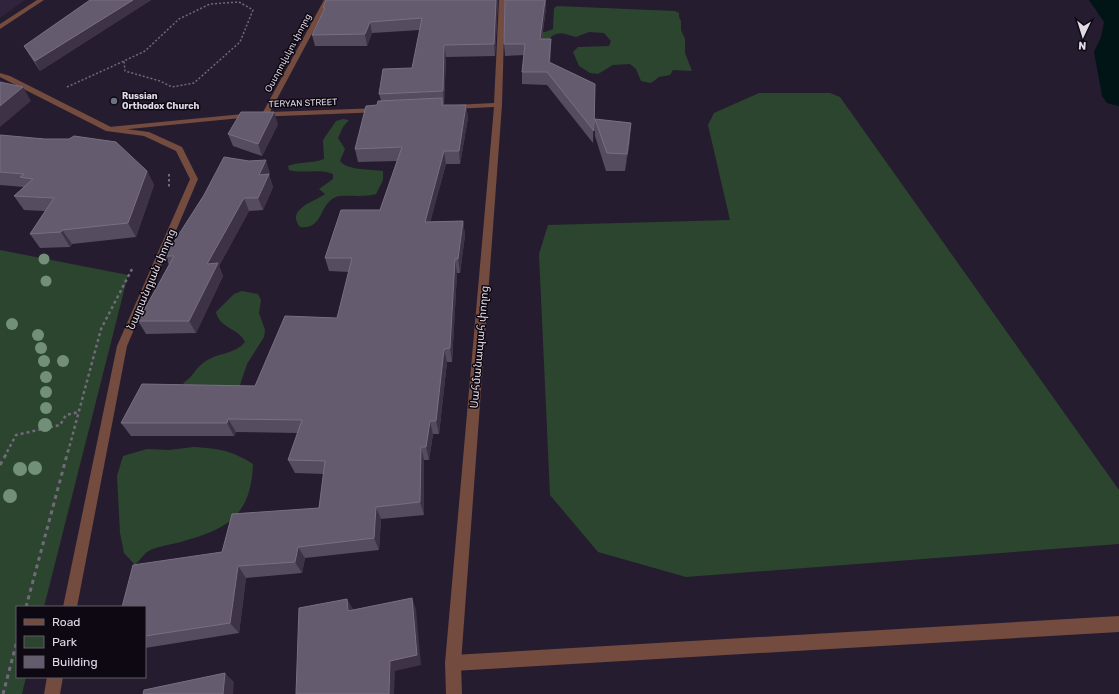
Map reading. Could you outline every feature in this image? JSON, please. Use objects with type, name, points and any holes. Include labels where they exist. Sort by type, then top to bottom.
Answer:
[{"type":"street","points":[[0,27],[41,0]]},
{"type":"street","name":"Օստրովսկու փողոց","points":[[265,115],[327,0]]},
{"type":"street","name":"Սահմանապահ փողոց","points":[[454,694],[453,663],[498,105],[502,0]]},
{"type":"street","name":"Նալբանդյան փողոց","points":[[0,75],[8,76],[109,129],[146,134],[179,149],[194,179],[122,346],[70,606]]},
{"type":"street","points":[[444,108],[498,105]]},
{"type":"street","name":"TERYAN STREET","points":[[109,129],[265,115],[390,110]]},
{"type":"street","points":[[453,663],[1119,624]]},
{"type":"street","points":[[52,694],[55,678]]},
{"type":"path","points":[[46,96],[124,60],[145,51],[179,19],[210,4],[239,2],[253,10],[240,42],[194,83],[172,87],[160,81],[125,71],[124,60]]},
{"type":"path","points":[[169,167],[169,194]]},
{"type":"path","points":[[26,606],[102,329],[134,266]]},
{"type":"path","points":[[0,465],[16,435],[60,425],[66,415],[79,412]]},
{"type":"path","points":[[3,694],[16,645]]},
{"type":"shaded area","points":[[0,0],[25,0],[0,18]]},
{"type":"green space","points":[[557,6],[675,11],[679,13],[681,30],[685,39],[685,53],[692,71],[673,70],[670,75],[659,77],[651,83],[641,81],[636,69],[630,64],[613,65],[598,74],[590,73],[579,66],[573,52],[578,47],[609,46],[611,41],[604,33],[589,32],[576,37],[560,33],[553,35],[550,38],[550,43],[515,34],[545,32],[553,29],[554,8]]},
{"type":"green space","points":[[759,93],[830,93],[840,97],[1119,490],[1119,544],[686,577],[598,552],[550,495],[539,254],[548,225],[730,220],[708,125],[714,113]]},
{"type":"green space","points":[[343,119],[349,120],[343,127],[338,138],[345,149],[340,161],[354,168],[383,171],[383,180],[376,194],[366,196],[336,197],[331,200],[313,224],[308,227],[300,227],[296,221],[296,215],[299,210],[325,194],[319,189],[333,179],[333,174],[322,171],[294,171],[289,170],[288,166],[315,162],[324,159],[323,140],[336,121]]},
{"type":"green space","points":[[0,250],[128,275],[44,606],[16,606],[16,678],[26,678],[22,694],[0,694]]},
{"type":"green space","points":[[242,291],[258,294],[261,300],[259,313],[265,330],[264,337],[247,364],[239,388],[197,393],[183,383],[206,361],[236,349],[245,342],[242,337],[221,322],[216,312],[234,294]]},
{"type":"green space","points":[[194,447],[232,453],[253,464],[251,483],[247,498],[240,510],[232,519],[221,527],[194,538],[150,550],[135,565],[124,553],[120,533],[117,476],[123,456],[147,449],[169,450]]},
{"type":"building","points":[[90,0],[133,0],[35,61],[24,46]]},
{"type":"building","points":[[326,0],[496,0],[494,44],[444,45],[443,91],[379,94],[383,69],[412,68],[422,18],[370,22],[365,34],[312,35],[325,8],[323,8]]},
{"type":"building","points":[[505,0],[545,0],[540,39],[551,39],[549,62],[595,84],[594,131],[547,72],[522,72],[525,44],[504,44]]},
{"type":"building","points":[[0,82],[23,87],[0,106]]},
{"type":"building","points":[[442,98],[442,105],[466,105],[459,151],[444,151],[425,222],[463,221],[458,259],[455,259],[450,348],[444,349],[436,421],[430,421],[426,447],[421,447],[420,502],[376,507],[374,538],[298,547],[295,562],[238,566],[230,623],[146,636],[146,606],[122,606],[133,565],[222,552],[232,514],[319,508],[325,461],[288,460],[302,420],[228,419],[227,423],[121,423],[142,384],[255,386],[285,316],[337,318],[352,258],[325,258],[341,210],[380,210],[402,147],[355,149],[366,106],[377,105],[378,101]]},
{"type":"building","points":[[241,112],[274,112],[258,144],[228,134]]},
{"type":"building","points":[[595,119],[631,123],[627,154],[607,153]]},
{"type":"building","points":[[0,135],[45,139],[69,139],[74,136],[116,142],[147,171],[128,223],[62,230],[61,232],[30,234],[54,198],[14,196],[33,179],[20,177],[24,174],[0,172]]},
{"type":"building","points":[[224,157],[249,161],[266,160],[259,175],[269,174],[258,198],[244,198],[207,264],[218,263],[189,321],[138,321],[174,256],[165,256],[204,195]]},
{"type":"building","points":[[412,598],[417,655],[390,661],[389,694],[296,694],[299,608],[347,599],[348,611]]},
{"type":"building","points":[[225,673],[223,694],[143,694],[144,690]]},
{"type":"waterway","points":[[1103,0],[1107,3],[1119,22],[1116,37],[1110,52],[1119,96]]},
{"type":"place","name":"Russian Orthodox Church","points":[[114,101]]}]
